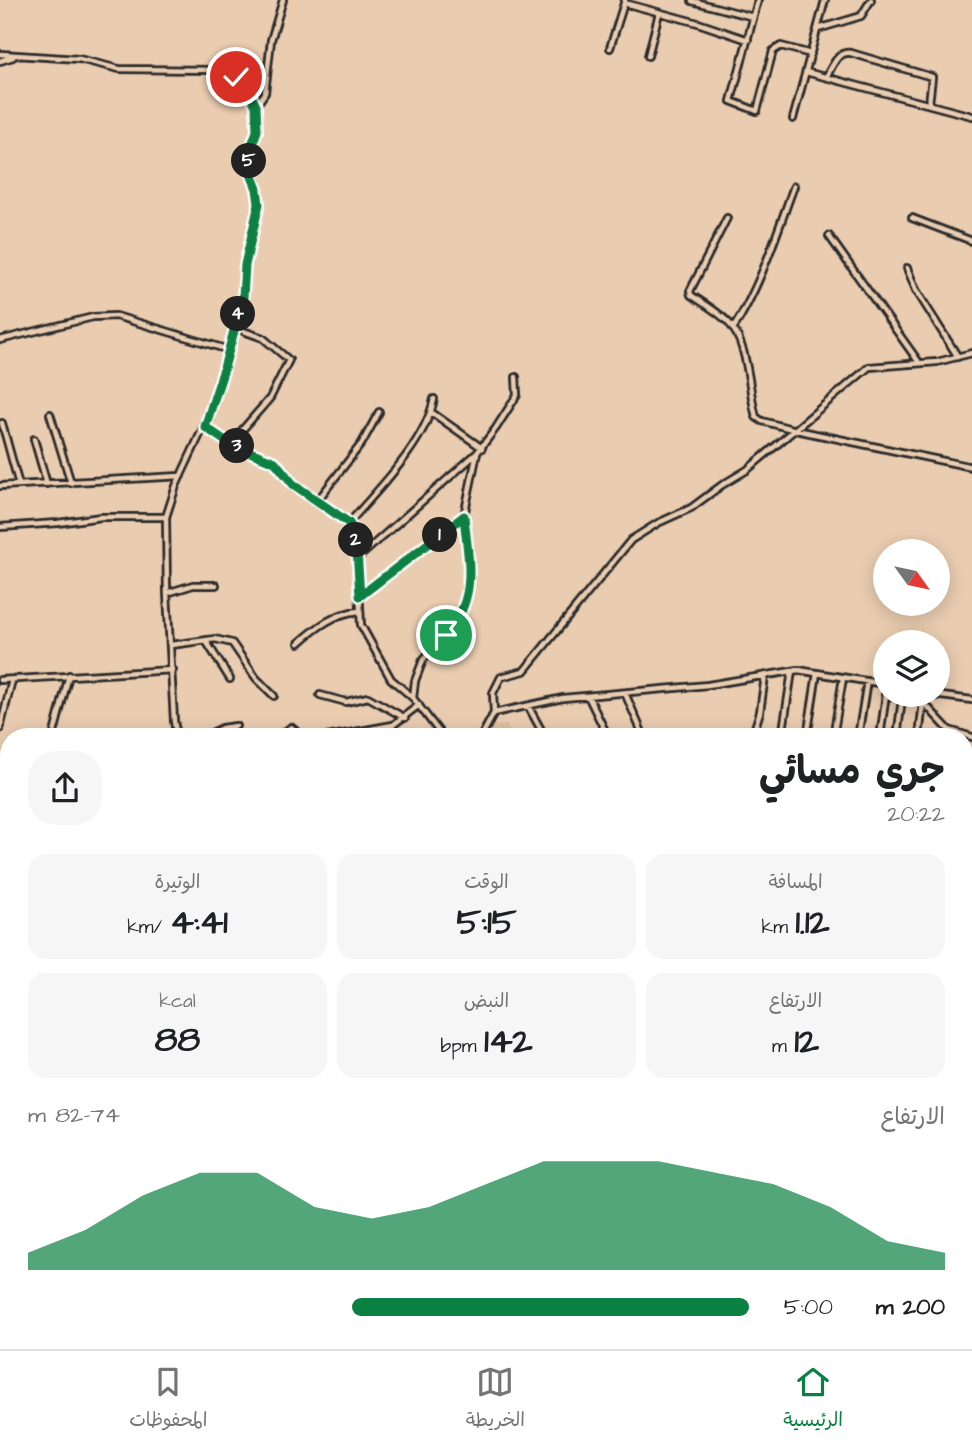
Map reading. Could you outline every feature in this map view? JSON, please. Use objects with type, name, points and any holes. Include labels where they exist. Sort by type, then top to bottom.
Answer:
[{"type":"street","points":[[256,106],[265,93],[271,40],[283,0]]},
{"type":"street","points":[[758,0],[730,98],[733,103],[757,111],[773,51],[781,46],[811,54]]},
{"type":"street","points":[[793,119],[825,0]]},
{"type":"street","points":[[818,29],[862,16],[871,0]]},
{"type":"street","points":[[610,47],[624,1],[748,40]]},
{"type":"street","points":[[692,1],[753,18]]},
{"type":"street","points":[[648,56],[659,13]]},
{"type":"street","points":[[826,77],[839,55],[851,53],[932,77],[929,104]]},
{"type":"street","points":[[0,54],[14,57],[79,59],[119,69],[216,70],[236,77],[247,88],[256,106],[257,131],[249,153],[249,169],[257,189],[259,204],[245,265],[243,297],[205,427],[202,428],[181,476],[166,517],[167,593],[175,728]]},
{"type":"street","points":[[0,61],[14,57]]},
{"type":"street","points":[[806,72],[972,116]]},
{"type":"street","points":[[733,329],[747,308],[760,279],[794,186]]},
{"type":"street","points":[[727,218],[690,291],[691,295],[729,322],[733,329],[745,355],[756,417],[796,430],[972,467]]},
{"type":"street","points":[[912,218],[972,241]]},
{"type":"street","points":[[829,236],[918,362]]},
{"type":"street","points":[[907,268],[916,290],[958,357]]},
{"type":"street","points":[[0,340],[93,317],[116,316],[229,350]]},
{"type":"street","points":[[230,444],[270,398],[289,360],[263,338],[234,328]]},
{"type":"street","points":[[486,728],[494,713],[492,693],[501,677],[524,671],[631,540],[658,523],[691,508],[747,470],[869,367],[937,362],[972,353]]},
{"type":"street","points":[[358,558],[477,453],[517,394],[516,377]]},
{"type":"street","points":[[349,523],[397,467],[422,431],[434,399]]},
{"type":"street","points":[[318,500],[362,443],[379,412]]},
{"type":"street","points":[[431,412],[482,447]]},
{"type":"street","points":[[50,414],[71,483]]},
{"type":"street","points":[[2,423],[19,485]]},
{"type":"street","points":[[205,427],[230,444],[275,462],[293,484],[349,523],[356,535],[361,625],[391,679],[413,698],[436,728]]},
{"type":"street","points":[[34,439],[47,484]]},
{"type":"street","points":[[413,698],[415,681],[423,660],[459,619],[466,600],[470,575],[464,516],[477,453]]},
{"type":"street","points":[[0,486],[181,476]]},
{"type":"street","points":[[360,596],[464,516]]},
{"type":"street","points":[[0,527],[101,517],[166,517]]},
{"type":"street","points":[[167,593],[193,585],[216,585]]},
{"type":"street","points":[[299,643],[332,619],[346,612],[359,611]]},
{"type":"street","points":[[171,645],[215,639],[232,643],[256,678],[274,696]]},
{"type":"street","points":[[206,640],[230,678]]},
{"type":"street","points":[[0,680],[173,670]]},
{"type":"street","points":[[494,713],[563,698],[708,685],[792,671],[873,682]]},
{"type":"street","points":[[783,728],[792,671]]},
{"type":"street","points":[[808,728],[817,673]]},
{"type":"street","points":[[55,728],[69,675]]},
{"type":"street","points":[[755,728],[765,676]]},
{"type":"street","points":[[835,728],[843,678]]},
{"type":"street","points":[[0,728],[12,680]]},
{"type":"street","points":[[859,728],[867,681]]},
{"type":"street","points":[[625,692],[640,728]]},
{"type":"street","points":[[320,695],[346,702],[368,697],[404,718]]},
{"type":"street","points":[[588,696],[604,728]]},
{"type":"street","points":[[950,697],[972,700]]},
{"type":"street","points":[[383,728],[404,718],[419,705]]},
{"type":"street","points":[[528,706],[540,728]]},
{"type":"street","points":[[881,728],[883,707]]},
{"type":"street","points":[[898,728],[901,707]]},
{"type":"street","points":[[920,728],[922,707]]},
{"type":"street","points":[[928,707],[947,728]]},
{"type":"street","points":[[222,728],[236,726]]},
{"type":"shaded area","points":[[494,725],[507,725],[508,728],[492,728]]},
{"type":"route","points":[[236,77],[247,88],[256,106],[257,131],[249,153],[249,169],[257,189],[259,204],[245,265],[243,297],[205,427],[230,444],[275,462],[293,484],[349,523],[356,535],[360,596],[464,516],[470,575],[466,600],[459,619],[446,635]]}]
